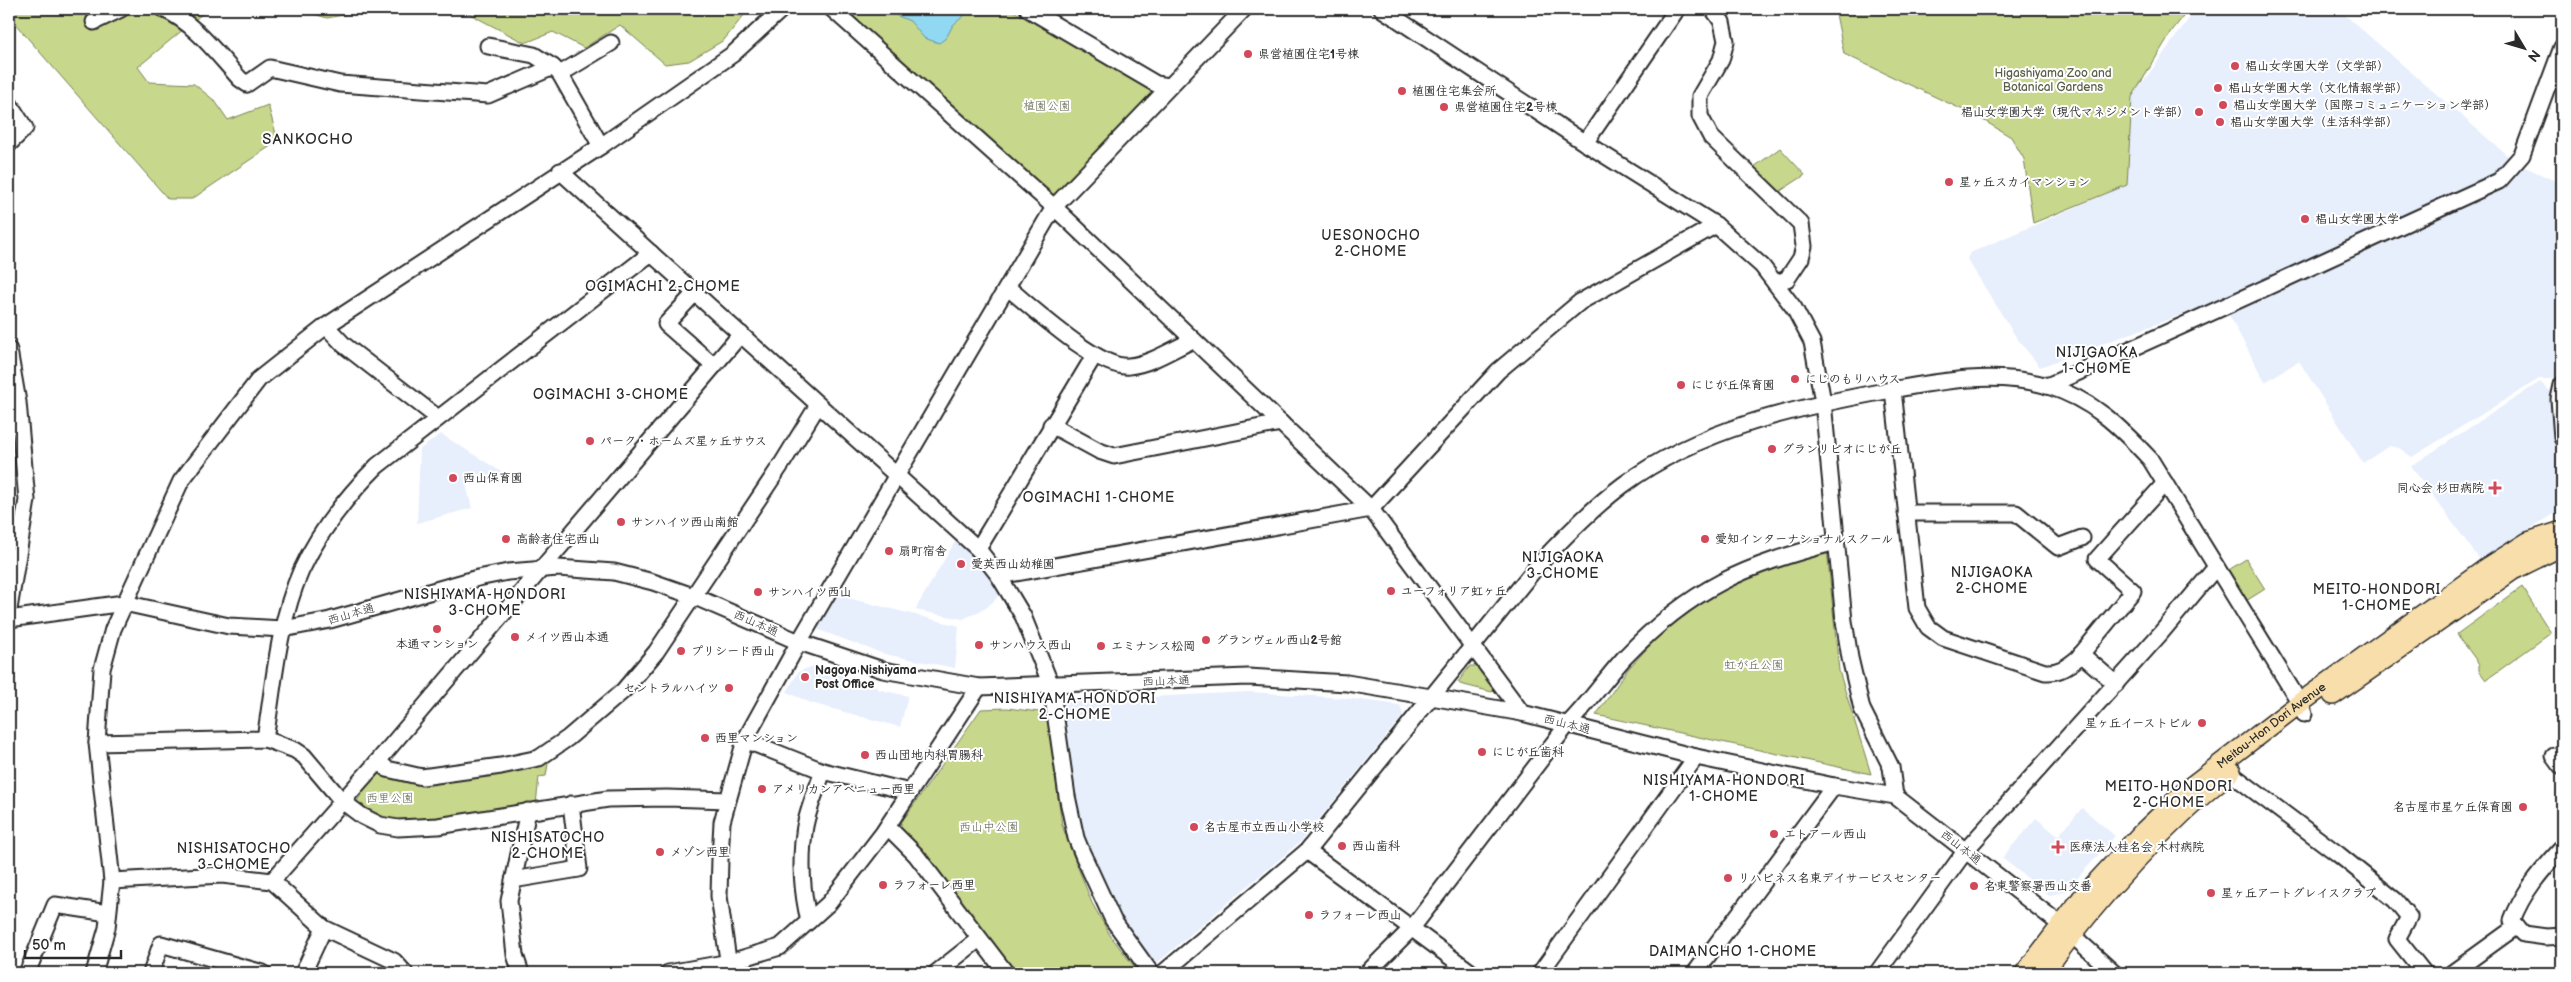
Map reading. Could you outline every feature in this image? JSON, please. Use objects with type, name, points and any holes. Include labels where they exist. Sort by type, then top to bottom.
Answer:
[{"type":"main road","name":"Meitou-Hon Dori Avenue","points":[[2025,973],[2132,863],[2229,772],[2302,709],[2487,568],[2528,542],[2562,531]]},
{"type":"main road","name":"Meitou-Hon Dori Avenue","points":[[2043,973],[2082,898],[2143,832],[2188,789],[2302,709],[2513,570],[2562,546]]},
{"type":"street","points":[[94,22],[121,9]]},
{"type":"street","points":[[163,9],[172,13],[199,34],[240,79],[247,84],[270,68],[340,84],[488,95],[557,70],[611,43]]},
{"type":"street","points":[[94,973],[107,928],[112,880],[97,742],[102,669],[113,629],[180,481],[259,379],[326,326],[560,171],[601,146],[733,54],[782,9]]},
{"type":"street","points":[[832,9],[1054,208],[1371,509],[1522,713]]},
{"type":"street","points":[[1028,9],[1156,84],[1169,86]]},
{"type":"street","points":[[732,968],[719,896],[722,822],[745,740],[895,476],[1054,208],[1244,9]]},
{"type":"street","points":[[1382,9],[1585,143],[1716,224],[1762,266],[1794,308],[1812,342],[1823,402],[1836,542],[1850,658],[1862,709],[1891,767],[1895,796]]},
{"type":"street","points":[[1585,143],[1677,9]]},
{"type":"street","points":[[1713,9],[1722,22],[1726,41],[1721,60],[1700,96],[1700,116],[1711,137],[1801,224],[1804,246],[1801,258],[1787,279],[1775,283]]},
{"type":"street","points":[[488,46],[534,55],[557,70],[601,146]]},
{"type":"street","points":[[2047,386],[2230,306],[2292,274],[2499,181],[2522,155],[2562,47]]},
{"type":"street","points":[[9,103],[25,128],[9,144]]},
{"type":"street","points":[[560,171],[895,476],[978,549],[999,576],[1023,616],[1051,685],[1067,796],[1076,838],[1113,920],[1151,973]]},
{"type":"street","points":[[999,576],[1371,509],[1498,371],[1580,302],[1716,224]]},
{"type":"street","points":[[265,739],[283,629],[300,572],[313,547],[342,506],[377,466],[651,253]]},
{"type":"street","points":[[1008,288],[1094,356],[1128,367],[1193,340]]},
{"type":"street","points":[[695,293],[666,324],[714,366]]},
{"type":"street","points":[[326,326],[344,346],[438,418]]},
{"type":"street","points":[[272,881],[378,761],[741,334]]},
{"type":"street","points":[[9,350],[18,402],[27,500],[9,609]]},
{"type":"street","points":[[978,549],[1094,356]]},
{"type":"street","points":[[1162,973],[1307,851],[1471,646],[1567,534],[1623,485],[1693,445],[1728,430],[1823,402],[1967,378],[2047,386],[2092,405],[2118,425],[2150,460],[2302,709]]},
{"type":"street","points":[[2562,385],[2559,399],[2562,438]]},
{"type":"street","points":[[1893,390],[1917,608],[1928,627],[1954,642],[2045,672],[2062,670],[2080,654],[2133,591],[2097,559],[2165,483]]},
{"type":"street","points":[[378,761],[387,769],[422,777],[501,766],[539,758],[568,738],[623,691],[656,652],[818,405]]},
{"type":"street","points":[[1051,425],[1100,452],[1114,456],[1281,423]]},
{"type":"street","points":[[1906,513],[2016,513],[2058,547],[2082,538]]},
{"type":"street","points":[[1367,973],[1412,928],[1568,724],[1624,659],[1658,624],[1678,608],[1708,589],[1750,568],[1777,558],[1836,542]]},
{"type":"street","points":[[1877,973],[1966,850],[2116,684],[2216,567]]},
{"type":"street","name":"西山本通","points":[[124,603],[229,626],[283,629],[330,620],[478,578],[508,572],[558,568],[614,572],[653,582],[693,596],[799,642],[883,670],[979,687],[1248,678],[1347,683],[1432,696],[1522,713],[1696,757],[1834,786],[1895,796],[2066,930],[2114,973]]},
{"type":"street","points":[[9,619],[124,603]]},
{"type":"street","points":[[2080,654],[2116,684]]},
{"type":"street","points":[[668,973],[732,968],[780,946],[829,903],[888,827],[979,687]]},
{"type":"street","points":[[97,742],[265,739],[295,750],[304,756],[342,802],[380,825],[406,829],[438,826],[571,804],[637,798],[728,800]]},
{"type":"street","points":[[745,740],[823,770],[910,792]]},
{"type":"street","points":[[1540,973],[1696,757]]},
{"type":"street","points":[[809,921],[804,899],[802,868],[804,831],[823,770]]},
{"type":"street","points":[[2229,772],[2338,854],[2395,900],[2408,917],[2397,939],[2424,973]]},
{"type":"street","points":[[1695,973],[1834,786]]},
{"type":"street","points":[[514,880],[579,870],[571,804]]},
{"type":"street","points":[[521,973],[516,955],[509,901],[528,811]]},
{"type":"street","points":[[888,827],[916,855],[1006,973]]},
{"type":"street","points":[[2562,848],[2518,905],[2512,920],[2524,934],[2546,937],[2562,936]]},
{"type":"street","points":[[1307,851],[1472,973]]},
{"type":"street","points":[[112,880],[222,875],[272,881],[324,928],[394,961],[406,973]]},
{"type":"street","points":[[27,973],[55,905],[108,913]]},
{"type":"street","points":[[2452,973],[2517,926]]},
{"type":"street","points":[[302,973],[324,928]]},
{"type":"street","points":[[936,973],[979,939]]},
{"type":"street","points":[[152,973],[161,944],[263,973]]},
{"type":"shaded area","name":"椙山女学園大学","points":[[2196,9],[2338,9],[2516,163],[2562,184],[2562,379],[2539,379],[2412,457],[2399,448],[2389,446],[2363,463],[2299,361],[2265,382],[2221,300],[2040,367],[2016,337],[1967,259],[1970,253],[2127,185],[2132,97]]},
{"type":"shaded area","name":"同心会 杉田病院","points":[[2540,382],[2559,399],[2562,438],[2562,509],[2480,560],[2411,466]]},
{"type":"shaded area","name":"西山保育園","points":[[441,434],[508,476],[465,481],[472,508],[417,523],[420,449]]},
{"type":"shaded area","name":"愛英西山幼稚園","points":[[956,540],[1002,588],[996,599],[986,608],[963,619],[915,610]]},
{"type":"shaded area","points":[[836,595],[959,626],[955,668],[884,654],[819,630],[818,624]]},
{"type":"shaded area","points":[[813,666],[878,687],[877,689],[908,696],[900,727],[811,703],[787,692],[798,672]]},
{"type":"shaded area","name":"名古屋市立西山小学校","points":[[1249,692],[1344,698],[1400,705],[1403,715],[1302,840],[1157,963],[1153,962],[1116,910],[1082,845],[1058,709],[1066,701]]},
{"type":"shaded area","name":"医療法人桂名会 木村病院","points":[[2082,808],[2115,836],[2065,892],[2049,895],[2002,858],[2036,818],[2058,836]]},
{"type":"green space","points":[[16,9],[208,9],[138,67],[149,82],[194,84],[215,101],[228,120],[268,105],[278,141],[192,199],[168,199],[11,19]]},
{"type":"green space","points":[[298,9],[375,9],[327,18]]},
{"type":"green space","points":[[460,9],[749,9],[724,40],[689,61],[665,64],[620,25],[584,48],[553,32],[525,43]]},
{"type":"green space","name":"植園公園","points":[[842,9],[1010,9],[1153,91],[1055,197],[1049,197]]},
{"type":"green space","name":"Higashiyama Zoo and Botanical Gardens","points":[[1835,9],[2189,9],[2172,31],[2132,97],[2127,185],[2033,223],[2024,159],[2011,137],[1978,117],[1844,54]]},
{"type":"green space","points":[[1780,148],[1805,175],[1779,192],[1754,167]]},
{"type":"green space","name":"虹が丘公園","points":[[1827,549],[1839,671],[1871,774],[1596,715],[1628,669],[1680,613],[1727,585],[1779,562]]},
{"type":"green space","points":[[2246,559],[2265,589],[2246,601],[2227,571]]},
{"type":"green space","points":[[2522,587],[2551,633],[2486,680],[2479,671],[2479,664],[2457,634]]},
{"type":"green space","points":[[1470,666],[1476,666],[1494,689],[1492,692],[1458,682]]},
{"type":"green space","name":"西山中公園","points":[[1007,708],[1047,713],[1062,825],[1092,903],[1110,935],[1139,973],[1012,973],[901,831],[901,823],[981,709]]},
{"type":"green space","name":"西里公園","points":[[549,758],[546,776],[539,777],[536,804],[417,823],[383,819],[355,804],[367,785],[381,772],[387,774]]},
{"type":"water","points":[[881,9],[963,9],[966,14],[953,25],[946,38],[939,43],[924,38],[910,21]]},
{"type":"place","name":"県営植園住宅1号棟","points":[[1248,54]]},
{"type":"place","name":"椙山女学園大学（文学部）","points":[[2235,66]]},
{"type":"place","name":"椙山女学園大学（文化情報学部）","points":[[2218,88]]},
{"type":"place","name":"植園住宅集会所","points":[[1402,91]]},
{"type":"place","name":"椙山女学園大学（国際コミュニケーション学部）","points":[[2223,105]]},
{"type":"place","name":"県営植園住宅2号棟","points":[[1444,107]]},
{"type":"place","name":"椙山女学園大学（現代マネジメント学部）","points":[[2199,112]]},
{"type":"place","name":"椙山女学園大学（生活科学部）","points":[[2220,122]]},
{"type":"place","name":"星ヶ丘スカイマンション","points":[[1949,182]]},
{"type":"place","name":"椙山女学園大学","points":[[2305,219]]},
{"type":"place","name":"にじのもりハウス","points":[[1795,379]]},
{"type":"place","name":"にじが丘保育園","points":[[1681,385]]},
{"type":"place","name":"パーク・ホームズ星ヶ丘サウス","points":[[590,441]]},
{"type":"place","name":"グランリビオにじが丘","points":[[1772,449]]},
{"type":"place","name":"西山保育園","points":[[453,478]]},
{"type":"place","name":"同心会 杉田病院","points":[[2495,488]]},
{"type":"place","name":"サンハイツ西山南館","points":[[621,522]]},
{"type":"place","name":"高齢者住宅西山","points":[[506,539]]},
{"type":"place","name":"愛知インターナショナルスクール","points":[[1705,539]]},
{"type":"place","name":"扇町宿舎","points":[[889,551]]},
{"type":"place","name":"愛英西山幼稚園","points":[[961,564]]},
{"type":"place","name":"ユーフォリア虹ヶ丘","points":[[1391,591]]},
{"type":"place","name":"サンハイツ西山","points":[[758,592]]},
{"type":"place","name":"本通マンション","points":[[437,629]]},
{"type":"place","name":"メイツ西山本通","points":[[515,637]]},
{"type":"place","name":"グランヴェル西山2号館","points":[[1206,640]]},
{"type":"place","name":"サンハウス西山","points":[[979,645]]},
{"type":"place","name":"エミナンス松岡","points":[[1101,646]]},
{"type":"place","name":"プリシード西山","points":[[681,651]]},
{"type":"place","name":"Nagoya Nishiyama Post Office","points":[[805,677]]},
{"type":"place","name":"セントラルハイツ","points":[[729,688]]},
{"type":"place","name":"星ヶ丘イーストビル","points":[[2202,723]]},
{"type":"place","name":"西里マンション","points":[[705,738]]},
{"type":"place","name":"にじが丘歯科","points":[[1482,752]]},
{"type":"place","name":"西山団地内科胃腸科","points":[[865,755]]},
{"type":"place","name":"アメリカンアベニュー西里","points":[[762,789]]},
{"type":"place","name":"名古屋市星ケ丘保育園","points":[[2523,807]]},
{"type":"place","name":"名古屋市立西山小学校","points":[[1194,827]]},
{"type":"place","name":"エトアール西山","points":[[1774,834]]},
{"type":"place","name":"西山歯科","points":[[1342,846]]},
{"type":"place","name":"医療法人桂名会 木村病院","points":[[2058,847]]},
{"type":"place","name":"メゾン西里","points":[[660,852]]},
{"type":"place","name":"リハビネス名東デイサービスセンター","points":[[1728,878]]},
{"type":"place","name":"ラフォーレ西里","points":[[883,885]]},
{"type":"place","name":"名東警察署西山交番","points":[[1974,886]]},
{"type":"place","name":"星ヶ丘アートグレイスクラブ","points":[[2211,893]]},
{"type":"place","name":"ラフォーレ西山","points":[[1309,915]]},
{"type":"district","name":"SANKOCHO","points":[[308,139]]},
{"type":"district","name":"UESONOCHO 2-CHOME","points":[[1371,244]]},
{"type":"district","name":"OGIMACHI 2-CHOME","points":[[663,286]]},
{"type":"district","name":"NIJIGAOKA 1-CHOME","points":[[2097,360]]},
{"type":"district","name":"OGIMACHI 3-CHOME","points":[[611,394]]},
{"type":"district","name":"OGIMACHI 1-CHOME","points":[[1099,497]]},
{"type":"district","name":"NIJIGAOKA 3-CHOME","points":[[1563,566]]},
{"type":"district","name":"NIJIGAOKA 2-CHOME","points":[[1992,580]]},
{"type":"district","name":"MEITO-HONDORI 1-CHOME","points":[[2377,598]]},
{"type":"district","name":"NISHIYAMA-HONDORI 3-CHOME","points":[[485,602]]},
{"type":"district","name":"NISHIYAMA-HONDORI 2-CHOME","points":[[1075,706]]},
{"type":"district","name":"NISHIYAMA-HONDORI 1-CHOME","points":[[1724,788]]},
{"type":"district","name":"MEITO-HONDORI 2-CHOME","points":[[2169,794]]},
{"type":"district","name":"NISHISATOCHO 2-CHOME","points":[[548,846]]},
{"type":"district","name":"NISHISATOCHO 3-CHOME","points":[[234,856]]},
{"type":"district","name":"DAIMANCHO 1-CHOME","points":[[1733,951]]}]
